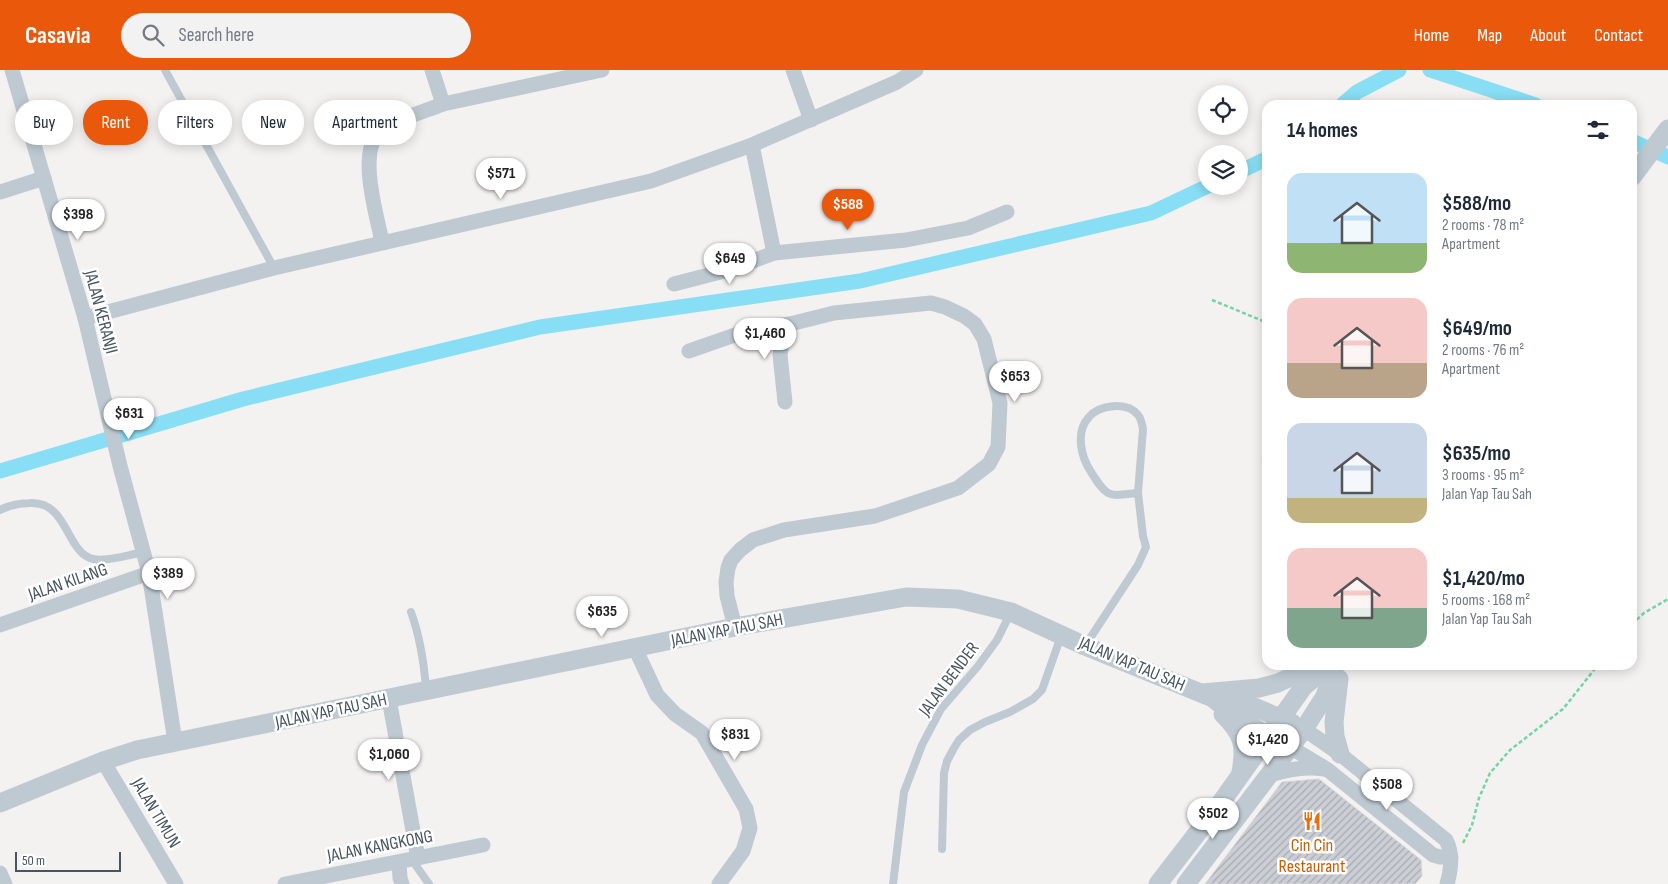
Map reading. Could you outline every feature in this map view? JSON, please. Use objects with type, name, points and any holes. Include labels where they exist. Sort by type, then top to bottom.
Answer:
[{"type":"street","name":"JALAN KERANJI","points":[[12,70],[85,318],[120,466],[143,552]]},
{"type":"street","points":[[432,70],[443,104]]},
{"type":"street","points":[[382,242],[369,175],[368,157],[371,143],[381,130],[443,104],[602,70]]},
{"type":"street","points":[[793,70],[811,120]]},
{"type":"street","points":[[85,318],[274,268],[651,181],[752,145],[897,82],[916,70]]},
{"type":"street","points":[[1637,171],[1665,133]]},
{"type":"street","points":[[752,145],[774,253]]},
{"type":"street","points":[[0,192],[44,178]]},
{"type":"street","points":[[674,284],[732,269],[774,253],[906,240],[968,228],[1007,212]]},
{"type":"street","points":[[689,351],[752,329],[790,324],[834,313],[931,303],[964,316],[975,324],[984,339],[1000,403],[998,447],[988,464],[958,488],[875,516],[784,530],[753,540],[740,550],[731,560],[726,582],[727,596],[735,627]]},
{"type":"street","points":[[785,402],[780,355],[790,324]]},
{"type":"street","points":[[143,552],[149,573],[175,742]]},
{"type":"street","name":"JALAN KILANG","points":[[0,625],[149,573]]},
{"type":"street","name":"JALAN YAP TAU SAH","points":[[0,803],[103,761],[136,750],[735,627],[906,597],[958,599],[1011,612],[1085,646],[1208,695],[1234,715],[1290,747]]},
{"type":"street","points":[[635,648],[657,695],[675,714],[702,733],[746,809],[750,828],[743,851],[719,884]]},
{"type":"street","points":[[1208,695],[1260,688],[1317,670]]},
{"type":"street","points":[[1158,884],[1240,776],[1304,686],[1324,670]]},
{"type":"street","points":[[1329,670],[1335,736],[1340,754]]},
{"type":"street","points":[[1186,884],[1304,729],[1325,696],[1329,685],[1329,670]]},
{"type":"street","points":[[1208,695],[1240,702],[1281,717],[1304,729],[1340,754],[1446,840],[1451,862],[1447,884]]},
{"type":"street","points":[[1208,695],[1233,724],[1243,744],[1245,754],[1240,776]]},
{"type":"street","points":[[389,699],[410,860],[400,878],[402,884]]},
{"type":"street","points":[[1290,747],[1328,770],[1433,855],[1451,862]]},
{"type":"street","name":"JALAN TIMUN","points":[[103,761],[176,884]]},
{"type":"street","points":[[1269,775],[1300,768],[1312,767],[1328,770]]},
{"type":"street","name":"JALAN KANGKONG","points":[[286,884],[482,845]]},
{"type":"street","points":[[0,874],[5,884]]},
{"type":"lane","points":[[165,70],[274,268]]},
{"type":"lane","points":[[1085,646],[1138,565],[1146,547],[1138,493],[1143,429],[1139,416],[1128,407],[1104,408],[1089,417],[1083,428],[1080,441],[1088,467],[1101,488],[1110,495],[1138,493]]},
{"type":"lane","points":[[0,510],[18,503],[34,502],[48,507],[58,516],[78,548],[94,559],[143,552]]},
{"type":"lane","points":[[411,612],[422,648],[426,691]]},
{"type":"lane","name":"JALAN BENDER","points":[[893,884],[904,792],[922,745],[940,709],[978,666],[997,640],[1011,612]]},
{"type":"lane","points":[[942,849],[944,773],[947,761],[954,748],[959,740],[970,730],[1010,712],[1033,699],[1042,690],[1062,634]]},
{"type":"lane","points":[[410,860],[429,884]]},
{"type":"path","points":[[1212,300],[1262,321]]},
{"type":"path","points":[[1637,619],[1644,613],[1668,600]]},
{"type":"path","points":[[1451,862],[1472,826],[1479,798],[1490,773],[1510,750],[1563,709],[1594,670]]},
{"type":"building","name":"Cin Cin Restaurant","points":[[1319,779],[1421,860],[1422,876],[1415,884],[1205,884],[1282,782]]},
{"type":"waterway","points":[[1348,100],[1357,92],[1399,70]]},
{"type":"waterway","points":[[1430,70],[1521,100]]},
{"type":"waterway","points":[[1637,143],[1668,157]]},
{"type":"waterway","points":[[1248,168],[1262,161]]},
{"type":"waterway","points":[[0,471],[243,399],[540,327],[860,281],[1151,213],[1198,191]]},
{"type":"place","name":"Cin Cin Restaurant","points":[[1312,821]]}]
